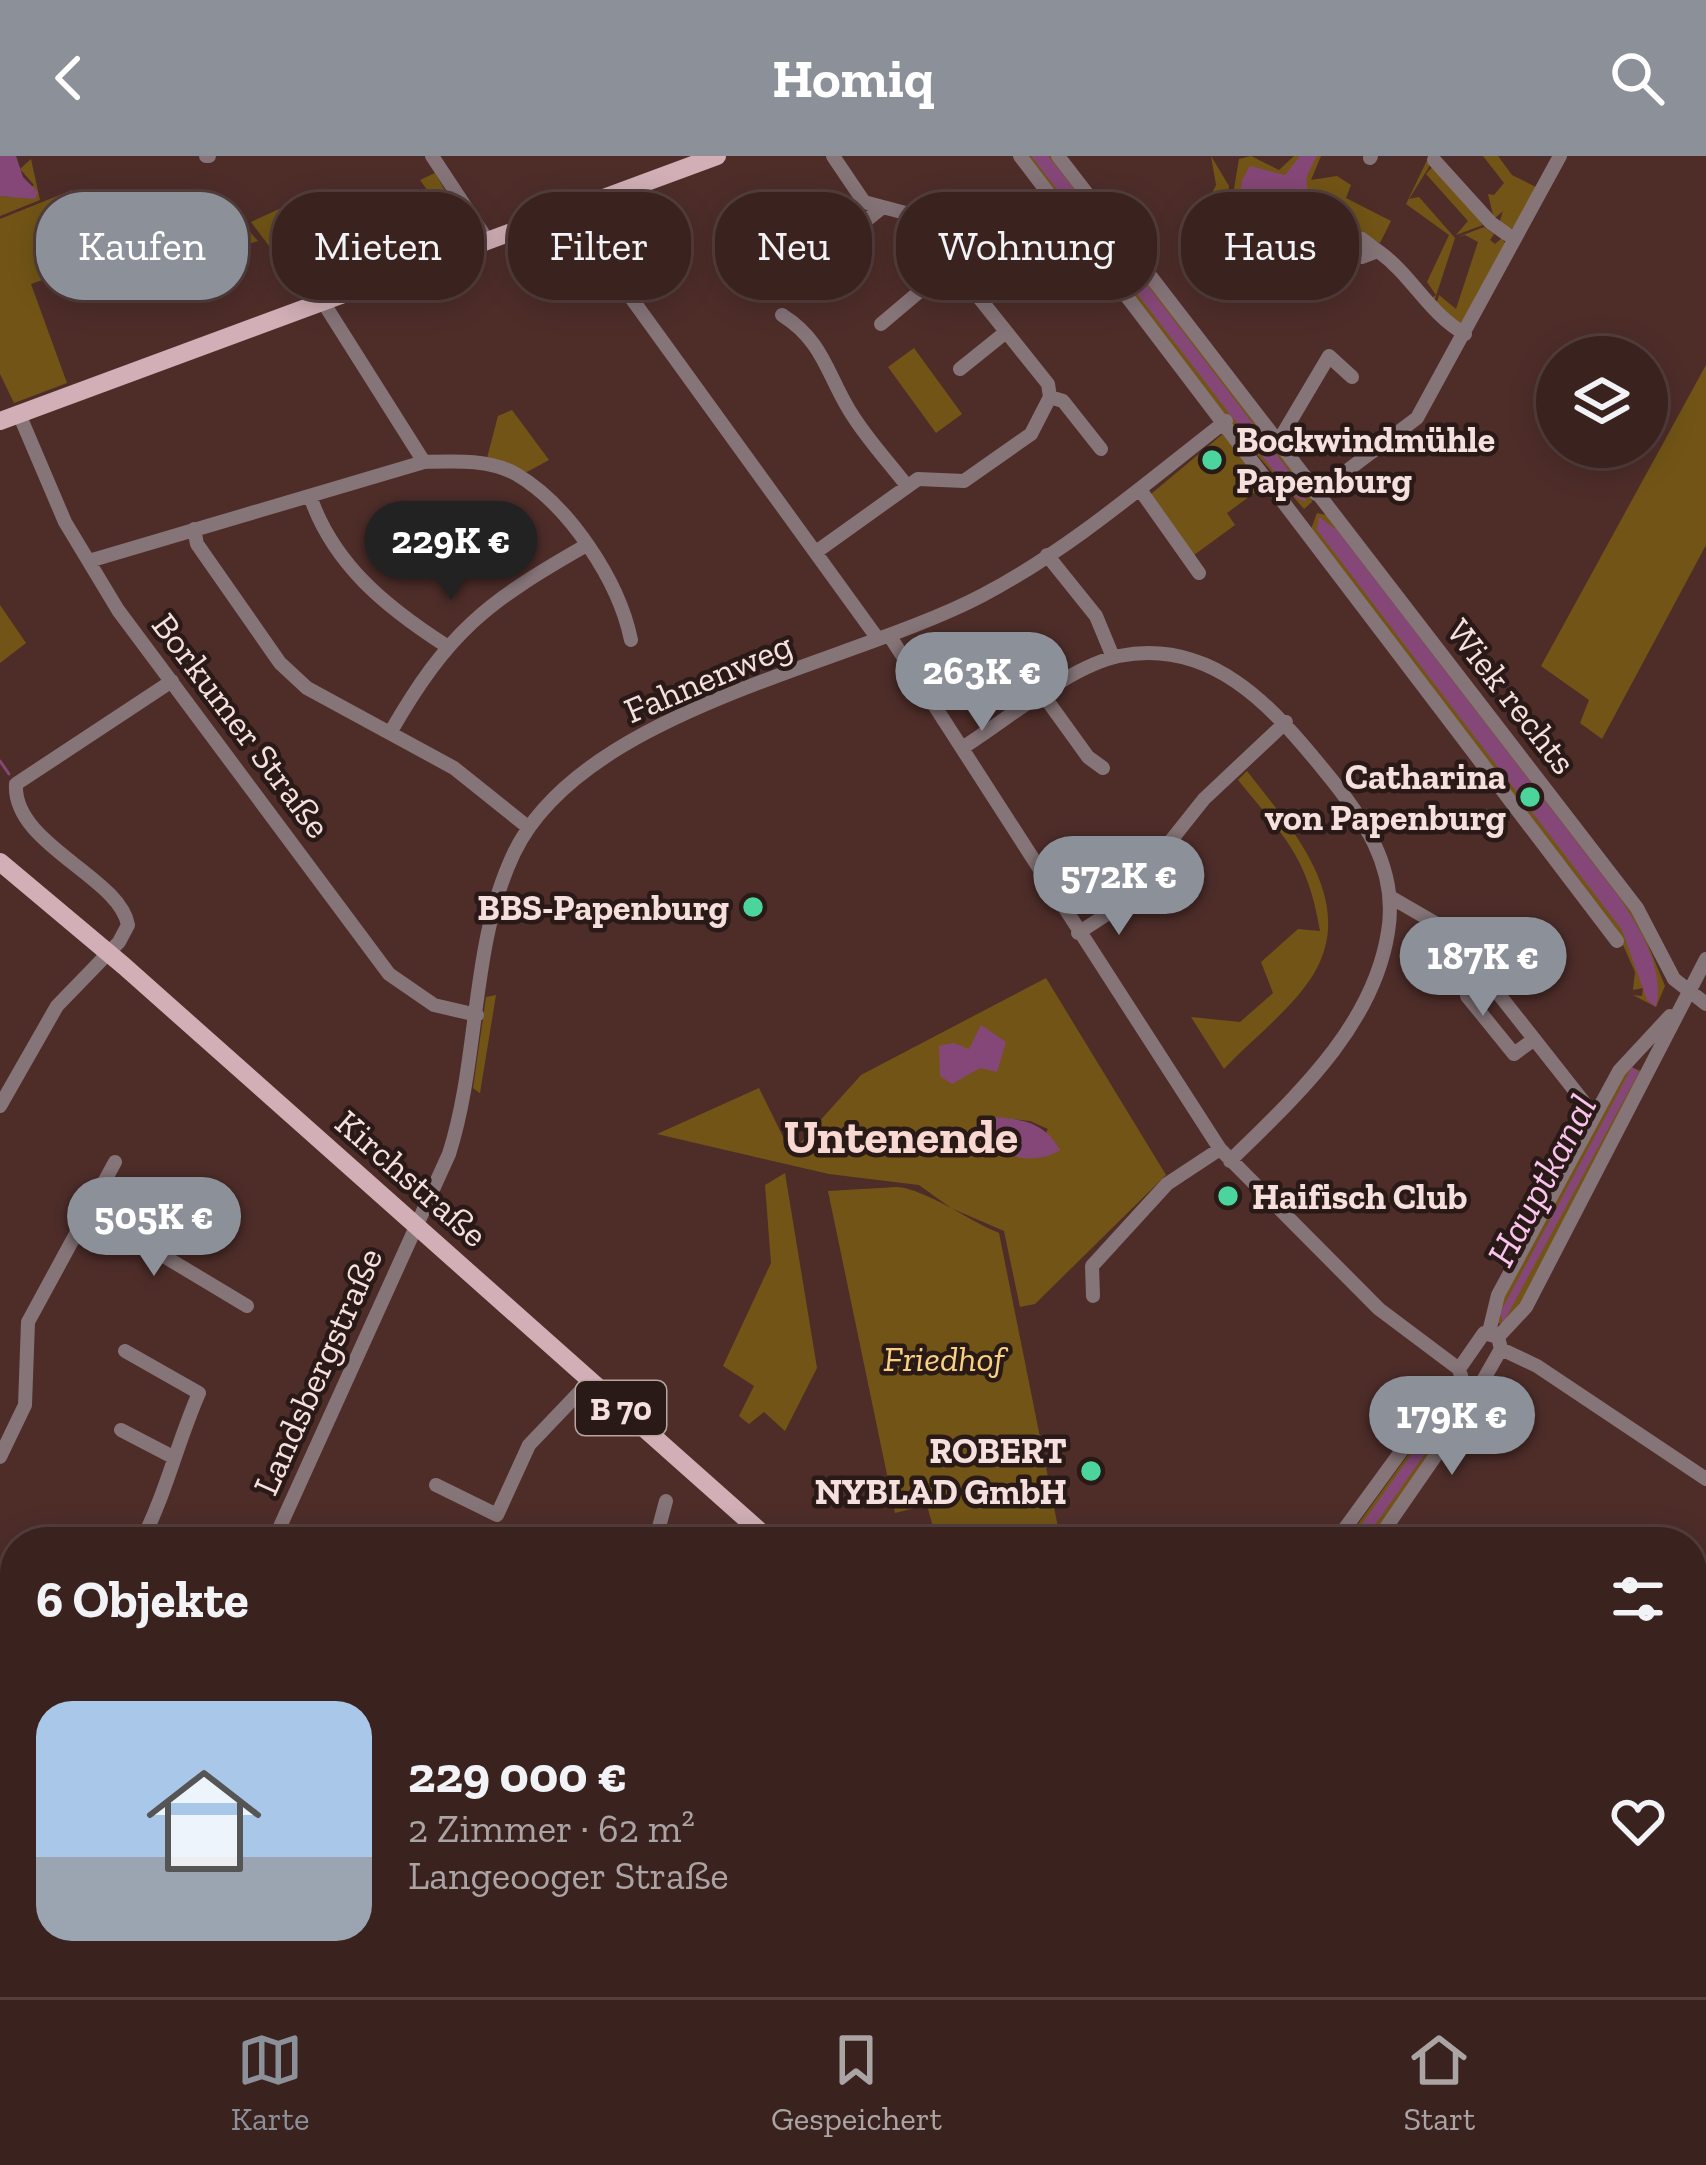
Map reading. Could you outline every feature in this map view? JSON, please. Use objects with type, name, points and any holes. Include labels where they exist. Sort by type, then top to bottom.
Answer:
[{"type":"main road","points":[[622,192],[717,156]]},
{"type":"main road","points":[[10,417],[508,235]]},
{"type":"main road","name":"Kirchstraße","points":[[2,864],[109,952],[755,1527]]},
{"type":"street","points":[[432,156],[488,242]]},
{"type":"street","points":[[832,156],[864,202],[896,212]]},
{"type":"street","points":[[1020,156],[1617,940]]},
{"type":"street","name":"Wiek rechts","points":[[1058,156],[1637,908],[1668,970],[1688,994]]},
{"type":"street","points":[[1299,518],[1417,418],[1559,156]]},
{"type":"street","points":[[1434,160],[1492,223],[1514,239]]},
{"type":"street","points":[[872,216],[879,210]]},
{"type":"street","points":[[1378,251],[1400,266],[1440,318],[1465,334]]},
{"type":"street","points":[[633,300],[962,748],[1225,1155],[1392,1321],[1463,1380],[1481,1384],[1496,1340],[1498,1295],[1594,1115],[1635,1053],[1688,994]]},
{"type":"street","points":[[880,324],[909,300]]},
{"type":"street","points":[[816,552],[907,486],[929,477],[964,481],[1030,434],[1050,397],[1048,384],[981,300]]},
{"type":"street","points":[[323,302],[424,462]]},
{"type":"street","points":[[782,315],[796,324],[837,377],[846,405],[907,486]]},
{"type":"street","points":[[960,369],[1006,332]]},
{"type":"street","points":[[1278,442],[1329,356],[1352,377]]},
{"type":"street","points":[[1050,397],[1063,401],[1101,449]]},
{"type":"street","name":"Borkumer Straße","points":[[10,417],[89,561],[172,682],[389,974],[434,1005],[477,1015]]},
{"type":"street","name":"Fahnenweg","points":[[416,1226],[458,1126],[503,882],[529,827],[578,778],[662,724],[984,595],[1142,491],[1226,422]]},
{"type":"street","points":[[89,561],[424,462],[482,463],[514,473],[547,498],[585,546],[625,613],[631,640]]},
{"type":"street","points":[[1142,491],[1199,573]]},
{"type":"street","points":[[310,496],[344,559],[378,599],[445,645]]},
{"type":"street","points":[[194,529],[197,544],[280,663],[335,707],[454,768],[529,827]]},
{"type":"street","points":[[390,733],[445,645],[513,586],[585,546]]},
{"type":"street","points":[[1047,555],[1096,616],[1113,657]]},
{"type":"street","points":[[962,748],[1113,657],[1141,653],[1198,662],[1243,684],[1286,722],[1354,807],[1373,841],[1392,898],[1375,980],[1351,1025],[1298,1093],[1225,1155],[1167,1184],[1092,1266],[1094,1296]]},
{"type":"street","points":[[0,1106],[57,1006],[125,934],[126,915],[44,839],[16,799],[16,784],[172,682]]},
{"type":"street","points":[[1044,696],[1088,757],[1103,768]]},
{"type":"street","points":[[1078,933],[1118,907],[1204,799],[1286,722]]},
{"type":"street","points":[[1392,898],[1449,932],[1594,1115]]},
{"type":"street","points":[[1496,1340],[1526,1307],[1706,959]]},
{"type":"street","points":[[1484,980],[1467,996],[1514,1054],[1533,1040]]},
{"type":"street","points":[[1688,994],[1706,1004]]},
{"type":"street","points":[[1635,1053],[1650,1070]]},
{"type":"street","points":[[0,1457],[25,1405],[28,1322],[115,1162]]},
{"type":"street","points":[[87,1210],[247,1306]]},
{"type":"street","name":"Landsbergstraße","points":[[280,1527],[416,1226]]},
{"type":"street","points":[[1386,1527],[1461,1419],[1463,1380],[1478,1336],[1496,1340],[1538,1366],[1706,1479]]},
{"type":"street","points":[[125,1351],[200,1393],[171,1456],[166,1493],[149,1527]]},
{"type":"street","points":[[1346,1527],[1437,1402],[1463,1380]]},
{"type":"street","points":[[436,1485],[497,1515],[530,1445],[590,1381]]},
{"type":"street","points":[[121,1430],[171,1456]]},
{"type":"street","points":[[660,1527],[666,1501]]},
{"type":"green space","points":[[1023,156],[1051,156],[1079,192],[1051,192]]},
{"type":"green space","points":[[1211,156],[1228,192],[1212,192],[1216,185]]},
{"type":"green space","points":[[1251,156],[1279,170],[1294,156],[1321,156],[1311,180],[1337,176],[1351,185],[1348,192],[1233,192],[1239,159]]},
{"type":"green space","points":[[1429,156],[1429,167],[1409,199],[1419,197],[1455,238],[1433,305],[1429,300],[1436,295],[1427,282],[1449,235],[1406,204]]},
{"type":"green space","points":[[1483,156],[1498,156],[1512,175],[1536,187],[1514,229],[1499,224],[1503,211],[1494,219],[1488,194],[1494,195],[1504,183]]},
{"type":"green space","points":[[31,159],[36,202],[0,216],[0,196],[16,197],[34,185],[20,169]]},
{"type":"green space","points":[[1431,168],[1442,172],[1483,225],[1456,235],[1468,221],[1426,174]]},
{"type":"green space","points":[[435,173],[446,192],[428,192],[420,180]]},
{"type":"green space","points":[[36,204],[36,282],[31,284],[67,383],[14,403],[0,374],[0,219]]},
{"type":"green space","points":[[1359,205],[1391,221],[1380,243],[1359,232]]},
{"type":"green space","points":[[272,212],[272,250],[251,222]]},
{"type":"green space","points":[[1484,227],[1494,234],[1490,240],[1495,244],[1502,238],[1506,245],[1461,325],[1435,308],[1439,295],[1456,309],[1478,242],[1465,235],[1458,237]]},
{"type":"green space","points":[[1157,294],[1309,491],[1312,502],[1304,509],[1227,420],[1134,300],[1157,300]]},
{"type":"green space","points":[[914,348],[962,414],[936,433],[888,367]]},
{"type":"green space","points":[[1706,365],[1706,545],[1602,739],[1580,723],[1589,700],[1541,666],[1650,468],[1668,468],[1668,434]]},
{"type":"green space","points":[[512,410],[549,460],[525,473],[487,458],[498,416]]},
{"type":"green space","points":[[1224,433],[1265,485],[1227,513],[1235,525],[1194,555],[1151,494]]},
{"type":"green space","points":[[1317,513],[1326,515],[1617,889],[1640,925],[1665,986],[1656,1007],[1633,995],[1642,996],[1643,988],[1633,990],[1635,972],[1615,927],[1311,529]]},
{"type":"green space","points":[[0,605],[26,643],[0,663]]},
{"type":"green space","points":[[1247,771],[1299,840],[1324,892],[1328,919],[1325,947],[1304,988],[1224,1069],[1191,1017],[1240,1022],[1273,993],[1261,962],[1298,929],[1320,931],[1301,865],[1238,780]]},
{"type":"green space","points":[[1046,978],[1166,1175],[1035,1304],[1020,1307],[1004,1231],[951,1208],[919,1185],[829,1174],[657,1134],[759,1088],[791,1153],[861,1075]],"holes":[[[982,1116],[1030,1121],[1048,1129],[1033,1157],[1020,1153]]]},
{"type":"green space","points":[[496,995],[480,1093],[485,1097],[473,1088],[486,997]]},
{"type":"green space","points":[[1628,1066],[1641,1071],[1527,1300],[1504,1326],[1493,1320],[1496,1306]]},
{"type":"green space","points":[[785,1173],[817,1368],[785,1431],[764,1412],[749,1424],[739,1416],[754,1386],[723,1366],[771,1263],[765,1185]]},
{"type":"green space","name":"Friedhof","points":[[909,1189],[999,1233],[1058,1527],[933,1527],[927,1505],[895,1513],[828,1191]]},
{"type":"green space","points":[[1452,1393],[1465,1401],[1378,1527],[1356,1527],[1431,1423],[1430,1417]]},
{"type":"shaded area","points":[[0,156],[16,156],[23,177],[38,192],[35,199],[0,196]]},
{"type":"shaded area","points":[[1031,156],[1048,156],[1076,192],[1059,192]]},
{"type":"shaded area","points":[[1300,156],[1317,156],[1307,178],[1308,192],[1241,192],[1250,166],[1285,175]]},
{"type":"shaded area","points":[[1157,298],[1293,476],[1307,502],[1293,496],[1142,300]]},
{"type":"shaded area","points":[[1319,517],[1337,530],[1619,897],[1654,964],[1656,1007],[1647,1000],[1622,930],[1317,530]]},
{"type":"shaded area","points":[[981,1025],[1006,1042],[997,1072],[980,1068],[952,1084],[940,1076],[939,1046],[954,1043],[969,1049]]},
{"type":"shaded area","points":[[1632,1067],[1639,1072],[1503,1323],[1500,1313]]},
{"type":"shaded area","points":[[982,1116],[1037,1126],[1060,1150],[1037,1158],[1002,1152],[977,1128]]},
{"type":"shaded area","points":[[1453,1396],[1460,1404],[1374,1527],[1360,1527]]},
{"type":"waterway","points":[[0,761],[9,774]]},
{"type":"place","name":"Bockwindmühle Papenburg","points":[[1212,460]]},
{"type":"place","name":"Catharina von Papenburg","points":[[1530,797]]},
{"type":"place","name":"BBS-Papenburg","points":[[753,907]]},
{"type":"place","name":"Haifisch Club","points":[[1228,1196]]},
{"type":"place","name":"ROBERT NYBLAD GmbH","points":[[1091,1471]]},
{"type":"district","name":"Untenende","points":[[901,1136]]},
{"type":"water label","name":"Hauptkanal","points":[[1541,1180]]}]
